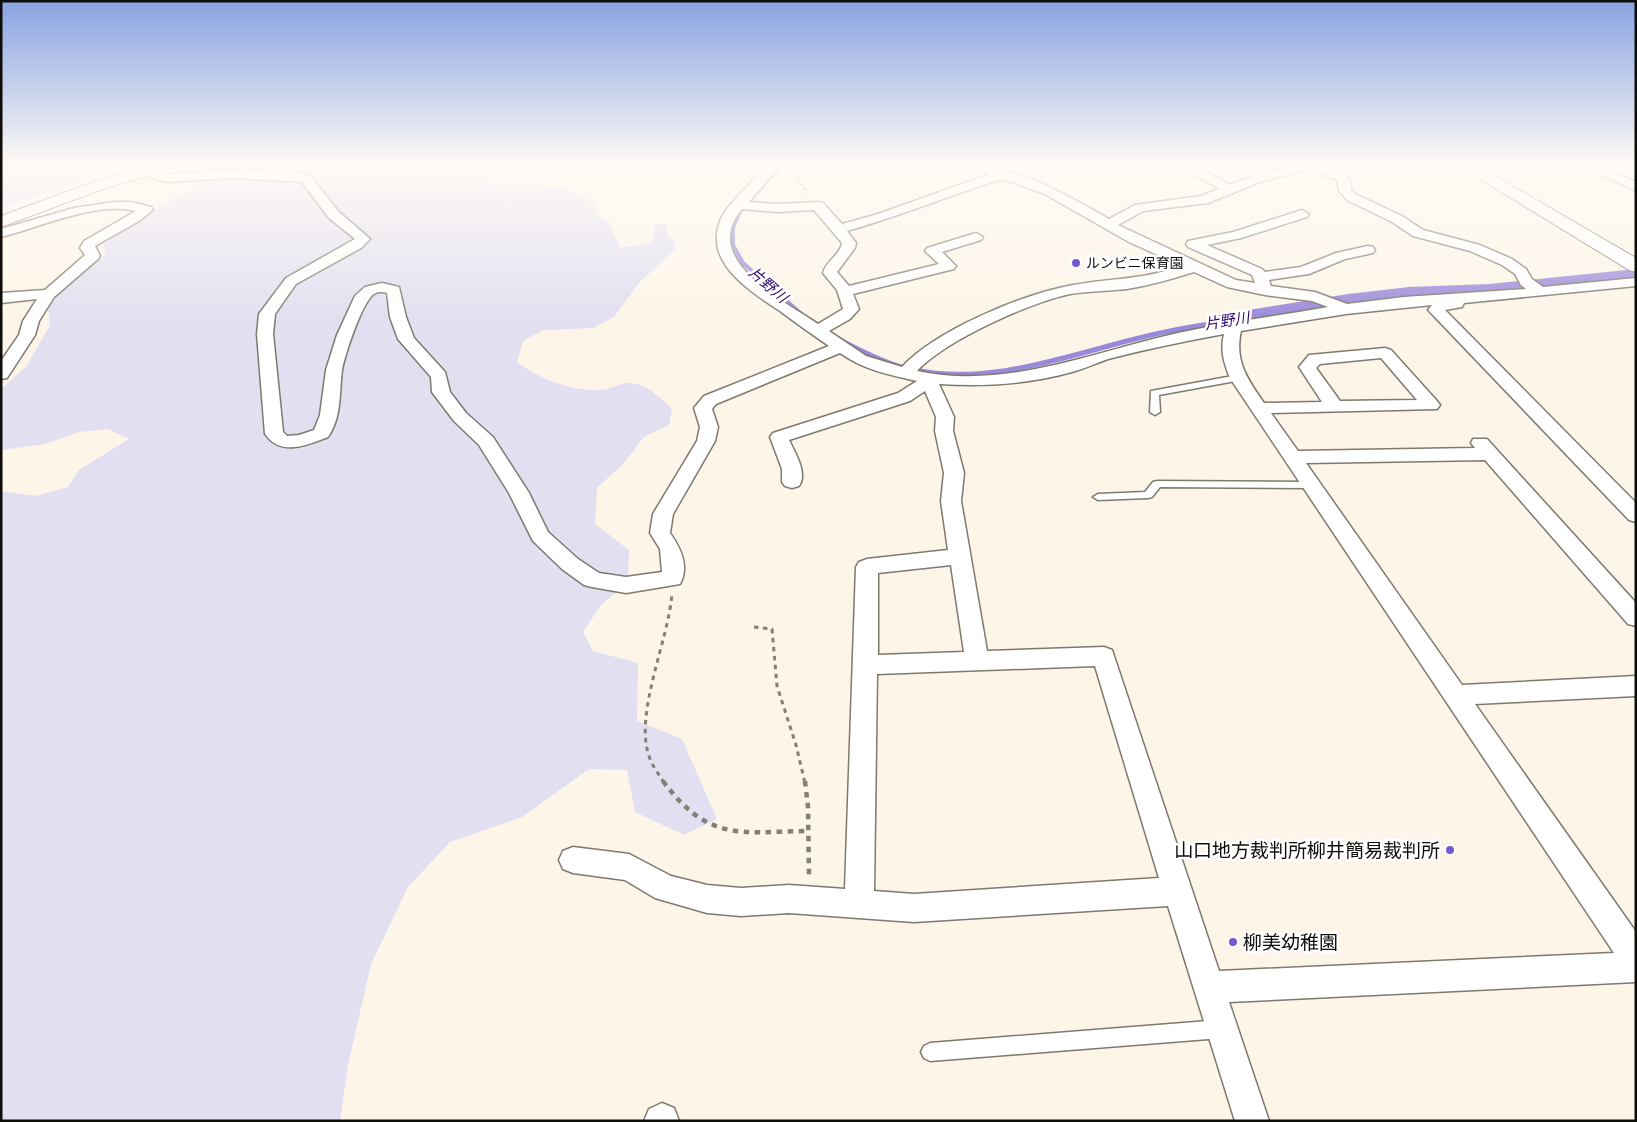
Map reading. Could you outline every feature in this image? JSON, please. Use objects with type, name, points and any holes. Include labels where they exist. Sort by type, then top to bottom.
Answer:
[{"type":"street","points":[[1,233],[54,218]]},
{"type":"street","points":[[1,374],[27,335],[31,321],[49,294],[93,256],[87,248],[89,244],[107,232],[134,218]]},
{"type":"street","points":[[338,218],[362,239],[356,245],[291,281],[267,314],[266,343],[274,434],[283,442],[301,442],[322,433],[329,415],[334,386],[334,370],[362,296],[370,290],[382,287],[394,290],[398,317],[406,339],[439,376],[440,392],[460,417],[486,441],[519,494],[540,536],[570,564],[592,579],[611,584],[626,585],[672,578],[673,563],[670,548],[660,533],[663,514],[706,441],[708,427],[703,408],[710,400],[839,348]]},
{"type":"street","points":[[729,218],[722,237],[731,263],[758,290],[839,348],[860,360],[928,378],[977,380],[1038,375],[1172,339],[1234,328],[1335,304],[1480,298],[1533,287],[1636,282]]},
{"type":"street","points":[[822,335],[821,330],[827,324],[847,315],[851,309],[844,292],[830,273],[831,268],[849,248],[849,243],[830,218]]},
{"type":"street","points":[[839,228],[878,218]]},
{"type":"street","points":[[1096,218],[1232,284],[1263,284],[1335,304]]},
{"type":"street","points":[[1106,224],[1122,218]]},
{"type":"street","points":[[1263,284],[1257,272],[1193,244],[1264,227],[1289,218]]},
{"type":"street","points":[[1396,218],[1424,235],[1475,248],[1507,262],[1521,272],[1533,287]]},
{"type":"street","points":[[1555,218],[1636,266]]},
{"type":"street","points":[[844,292],[950,266],[932,251],[976,238]]},
{"type":"street","points":[[1263,284],[1304,271],[1340,256],[1368,250]]},
{"type":"street","points":[[907,371],[986,320],[1068,290],[1137,283],[1194,267]]},
{"type":"street","points":[[1335,304],[1326,297],[1397,291],[1446,290]]},
{"type":"street","points":[[3,291],[49,294]]},
{"type":"street","points":[[1480,298],[1477,302],[1440,306],[1436,310],[1636,515]]},
{"type":"street","points":[[1234,328],[1230,352],[1238,378],[1636,959]]},
{"type":"street","points":[[1,353],[18,350]]},
{"type":"street","points":[[1259,408],[1345,407],[1431,405],[1385,353],[1315,359],[1307,367],[1336,407]]},
{"type":"street","points":[[792,482],[792,469],[779,438],[904,397],[922,386],[928,378]]},
{"type":"street","points":[[928,378],[945,417],[944,430],[954,473],[951,501],[977,662]]},
{"type":"street","points":[[1292,457],[1484,448],[1636,618]]},
{"type":"street","points":[[859,903],[860,808],[867,665],[867,566],[961,556]]},
{"type":"street","points":[[867,665],[1104,656],[1124,726],[1252,1121]]},
{"type":"street","points":[[1456,695],[1636,686]]},
{"type":"street","points":[[573,860],[629,867],[665,888],[707,899],[741,902],[789,899],[914,908],[1178,891]]},
{"type":"street","points":[[1209,987],[1636,966]]},
{"type":"lane","points":[[1155,412],[1154,393],[1238,378]]},
{"type":"lane","points":[[1098,496],[1148,495],[1157,484],[1312,485]]},
{"type":"lane","points":[[930,1052],[1222,1029]]},
{"type":"path","points":[[672,578],[672,599],[664,644],[650,700],[647,726],[646,744],[657,770],[682,806],[714,827],[729,831],[807,831]]},
{"type":"path","points":[[754,627],[772,629],[777,686],[796,745],[805,784],[808,807],[807,831],[810,900]]},
{"type":"shaded area","points":[[140,218],[603,218],[607,220],[621,248],[652,242],[655,225],[666,224],[669,237],[675,241],[675,249],[639,283],[614,317],[593,328],[544,330],[523,341],[517,362],[556,383],[579,389],[600,390],[627,383],[636,384],[653,392],[672,409],[669,425],[644,437],[624,463],[597,488],[595,524],[629,550],[628,582],[601,605],[583,632],[593,651],[638,663],[637,721],[682,739],[717,819],[684,835],[635,812],[627,770],[589,769],[522,817],[450,842],[408,887],[371,964],[348,1065],[340,1121],[1,1121],[1,491],[36,496],[68,487],[79,470],[129,439],[108,429],[78,432],[46,444],[1,450],[1,389],[26,367],[50,325],[48,308],[64,287],[105,255],[104,244]]},
{"type":"waterway","name":"片野川","points":[[737,218],[733,228],[733,245],[743,263],[805,317]]},
{"type":"waterway","name":"片野川","points":[[1224,322],[1348,302],[1409,295],[1489,292],[1636,276]]},
{"type":"waterway","name":"片野川","points":[[840,340],[876,358],[904,368],[942,374],[969,374],[1024,367],[1154,334],[1224,322]]},
{"type":"place","name":"ルンビニ保育園","points":[[1076,263]]},
{"type":"place","name":"山口地方裁判所柳井簡易裁判所","points":[[1450,850]]},
{"type":"place","name":"柳美幼稚園","points":[[1233,942]]}]
